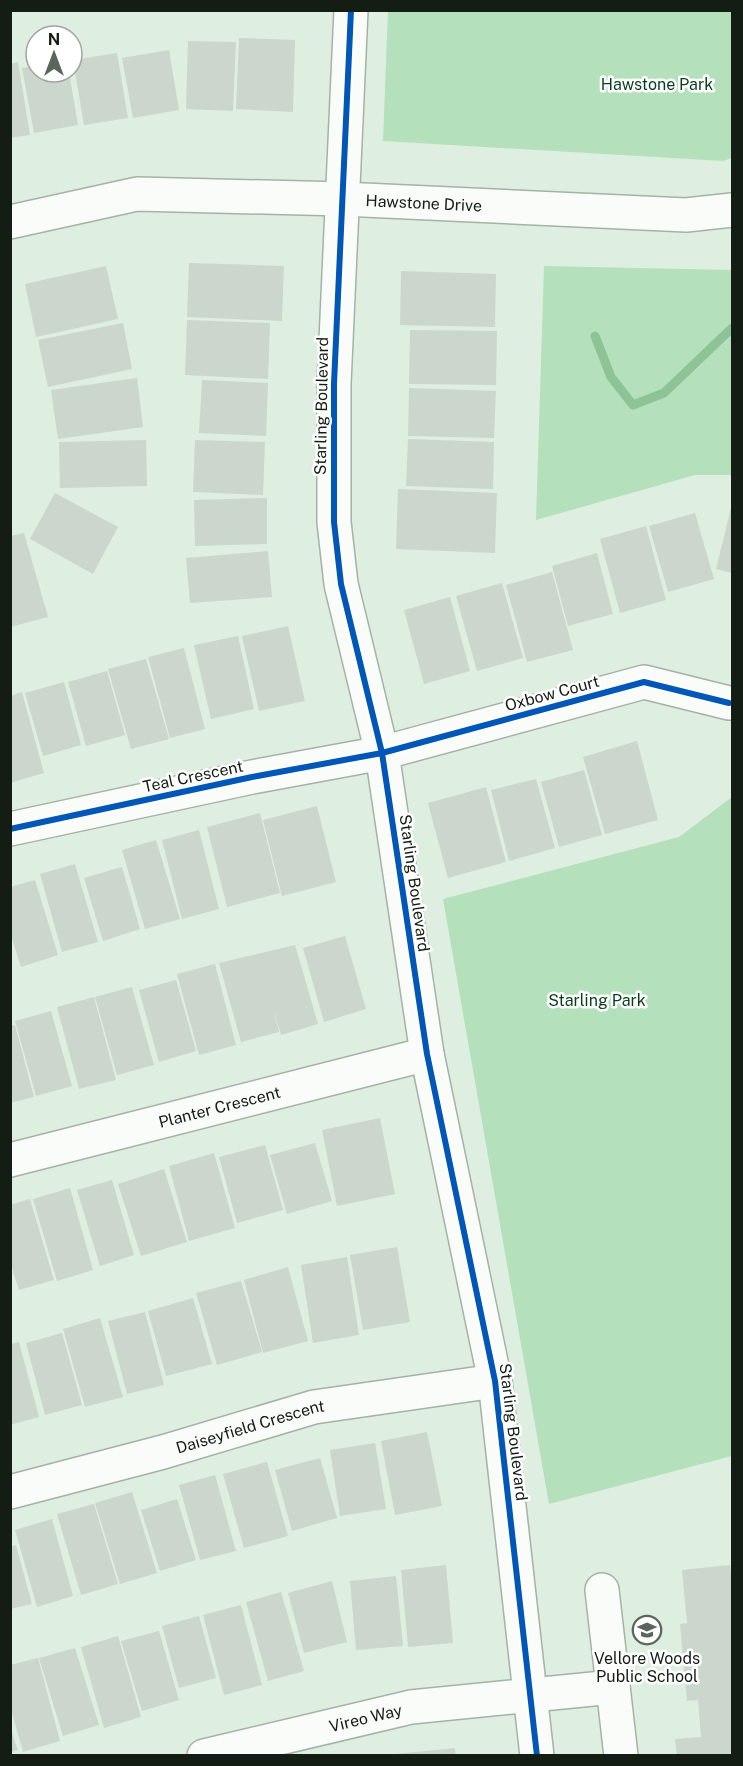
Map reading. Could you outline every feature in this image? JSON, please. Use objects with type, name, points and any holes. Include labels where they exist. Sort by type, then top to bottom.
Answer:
[{"type":"street","name":"Starling Boulevard","points":[[351,10],[334,384],[334,522],[341,584],[382,753],[427,1054],[495,1381],[537,1755]]},
{"type":"street","name":"Hawstone Drive","points":[[10,222],[137,194],[342,199],[686,215],[732,210]]},
{"type":"street","name":"Oxbow Court","points":[[382,753],[644,682],[729,703]]},
{"type":"street","name":"Teal Crescent","points":[[10,830],[252,777],[382,753]]},
{"type":"street","name":"Planter Crescent","points":[[10,1160],[427,1054]]},
{"type":"street","name":"Daiseyfield Crescent","points":[[10,1492],[163,1452],[314,1407],[495,1381]]},
{"type":"street","points":[[602,1590],[621,1755]]},
{"type":"street","name":"Vireo Way","points":[[204,1755],[411,1707],[531,1693],[613,1687]]},
{"type":"green space","name":"Hawstone Park","points":[[388,11],[732,11],[732,158],[723,161],[383,141]]},
{"type":"green space","points":[[544,266],[732,270],[732,475],[695,475],[536,520]]},
{"type":"green space","name":"Starling Park","points":[[732,797],[732,1456],[549,1504],[443,899],[679,837]]},
{"type":"building","points":[[239,38],[295,40],[293,112],[236,109]]},
{"type":"building","points":[[188,41],[236,42],[233,111],[186,109]]},
{"type":"building","points":[[169,50],[179,110],[133,118],[122,58]]},
{"type":"building","points":[[117,53],[128,118],[84,125],[77,84],[84,84],[84,58]]},
{"type":"building","points":[[18,62],[30,135],[10,138],[10,64]]},
{"type":"building","points":[[25,84],[71,84],[78,125],[34,133]]},
{"type":"building","points":[[189,263],[284,266],[282,321],[187,317]]},
{"type":"building","points":[[106,266],[118,319],[36,337],[25,284]]},
{"type":"building","points":[[401,271],[496,274],[495,327],[400,325]]},
{"type":"building","points":[[187,320],[270,323],[268,379],[185,375]]},
{"type":"building","points":[[123,323],[132,369],[48,387],[38,340]]},
{"type":"building","points":[[410,330],[497,331],[496,385],[409,384]]},
{"type":"building","points":[[137,378],[143,427],[58,439],[51,390]]},
{"type":"building","points":[[202,380],[268,383],[266,436],[199,433]]},
{"type":"building","points":[[409,388],[496,391],[494,438],[408,436]]},
{"type":"building","points":[[408,439],[494,442],[493,489],[406,486]]},
{"type":"building","points":[[146,440],[147,486],[60,488],[59,442]]},
{"type":"building","points":[[195,440],[265,442],[263,495],[193,492]]},
{"type":"building","points":[[398,489],[497,493],[495,553],[396,549]]},
{"type":"building","points":[[55,493],[118,527],[93,574],[30,539]]},
{"type":"building","points":[[267,498],[267,544],[195,546],[194,500]]},
{"type":"building","points":[[732,504],[732,573],[716,569]]},
{"type":"building","points":[[695,513],[714,579],[668,592],[649,526]]},
{"type":"building","points":[[646,526],[666,600],[620,613],[600,539]]},
{"type":"building","points":[[24,533],[48,617],[10,627],[10,536]]},
{"type":"building","points":[[268,551],[272,597],[190,603],[186,558]]},
{"type":"building","points":[[597,553],[613,614],[568,626],[552,566]]},
{"type":"building","points":[[552,572],[573,650],[527,662],[506,585]]},
{"type":"building","points":[[502,583],[523,658],[477,671],[456,596]]},
{"type":"building","points":[[450,597],[470,671],[424,684],[404,610]]},
{"type":"building","points":[[288,626],[305,701],[259,711],[242,636]]},
{"type":"building","points":[[238,636],[254,709],[211,719],[194,645]]},
{"type":"building","points":[[184,648],[205,729],[170,738],[148,657]]},
{"type":"building","points":[[146,659],[169,739],[131,749],[108,669]]},
{"type":"building","points":[[107,671],[125,735],[86,746],[68,682]]},
{"type":"building","points":[[64,682],[81,745],[43,756],[25,693]]},
{"type":"building","points":[[22,692],[44,773],[10,783],[10,696]]},
{"type":"building","points":[[637,741],[658,820],[605,834],[583,757]]},
{"type":"building","points":[[584,770],[602,835],[559,847],[541,782]]},
{"type":"building","points":[[536,779],[555,848],[509,861],[491,790]]},
{"type":"building","points":[[486,787],[506,862],[448,878],[428,803]]},
{"type":"building","points":[[317,806],[336,882],[282,896],[263,820]]},
{"type":"building","points":[[260,813],[280,893],[227,907],[207,827]]},
{"type":"building","points":[[199,830],[219,909],[182,919],[162,840]]},
{"type":"building","points":[[156,840],[180,919],[145,929],[122,850]]},
{"type":"building","points":[[75,864],[98,942],[62,952],[40,874]]},
{"type":"building","points":[[122,867],[140,929],[103,941],[84,878]]},
{"type":"building","points":[[35,880],[58,955],[21,967],[10,932],[10,887]]},
{"type":"building","points":[[345,936],[366,1009],[324,1022],[303,948]]},
{"type":"building","points":[[295,945],[318,1024],[281,1035],[273,1008],[279,1032],[241,1042],[219,963]]},
{"type":"building","points":[[215,964],[236,1045],[199,1055],[177,974]]},
{"type":"building","points":[[176,980],[196,1051],[159,1062],[139,990]]},
{"type":"building","points":[[132,987],[154,1065],[117,1075],[95,997]]},
{"type":"building","points":[[94,997],[116,1080],[79,1089],[57,1007]]},
{"type":"building","points":[[51,1011],[72,1086],[36,1096],[15,1021]]},
{"type":"building","points":[[15,1025],[34,1097],[10,1103],[10,1026]]},
{"type":"building","points":[[380,1118],[395,1194],[337,1206],[322,1130]]},
{"type":"building","points":[[315,1143],[332,1201],[287,1214],[270,1155]]},
{"type":"building","points":[[265,1145],[283,1210],[237,1223],[219,1157]]},
{"type":"building","points":[[214,1153],[235,1228],[189,1241],[169,1166]]},
{"type":"building","points":[[164,1169],[187,1242],[141,1256],[118,1184]]},
{"type":"building","points":[[112,1180],[134,1255],[100,1266],[77,1190]]},
{"type":"building","points":[[70,1188],[93,1270],[57,1281],[33,1199]]},
{"type":"building","points":[[30,1199],[54,1280],[19,1290],[10,1262],[10,1205]]},
{"type":"building","points":[[397,1247],[410,1322],[363,1330],[350,1255]]},
{"type":"building","points":[[347,1257],[359,1335],[313,1343],[301,1265]]},
{"type":"building","points":[[288,1267],[308,1341],[263,1353],[244,1280]]},
{"type":"building","points":[[241,1281],[262,1352],[217,1365],[196,1293]]},
{"type":"building","points":[[193,1298],[212,1364],[166,1376],[148,1311]]},
{"type":"building","points":[[145,1312],[164,1385],[127,1394],[108,1321]]},
{"type":"building","points":[[100,1318],[123,1397],[85,1407],[63,1329]]},
{"type":"building","points":[[62,1333],[82,1405],[45,1415],[26,1343]]},
{"type":"building","points":[[19,1342],[39,1417],[10,1425],[10,1344]]},
{"type":"building","points":[[427,1432],[442,1506],[395,1515],[381,1441]]},
{"type":"building","points":[[375,1443],[386,1509],[340,1516],[330,1450]]},
{"type":"building","points":[[320,1458],[337,1518],[292,1531],[275,1470]]},
{"type":"building","points":[[267,1462],[288,1536],[244,1548],[223,1474]]},
{"type":"building","points":[[215,1475],[236,1551],[200,1560],[179,1485]]},
{"type":"building","points":[[132,1492],[157,1573],[120,1584],[95,1503]]},
{"type":"building","points":[[177,1499],[196,1560],[160,1571],[141,1510]]},
{"type":"building","points":[[94,1504],[118,1584],[81,1595],[57,1514]]},
{"type":"building","points":[[52,1519],[73,1596],[37,1607],[15,1530]]},
{"type":"building","points":[[16,1545],[32,1604],[10,1609],[10,1547]]},
{"type":"building","points":[[446,1565],[453,1643],[408,1647],[401,1570]]},
{"type":"building","points":[[730,1565],[732,1578],[732,1756],[677,1756],[675,1739],[701,1737],[698,1700],[687,1701],[680,1624],[687,1623],[682,1570]]},
{"type":"building","points":[[396,1576],[403,1646],[356,1650],[350,1581]]},
{"type":"building","points":[[332,1581],[347,1642],[304,1653],[288,1593]]},
{"type":"building","points":[[281,1592],[304,1671],[268,1681],[246,1602]]},
{"type":"building","points":[[241,1605],[262,1685],[224,1695],[203,1615]]},
{"type":"building","points":[[199,1616],[216,1678],[179,1688],[162,1626]]},
{"type":"building","points":[[159,1631],[179,1700],[142,1711],[121,1641]]},
{"type":"building","points":[[118,1636],[141,1717],[104,1728],[81,1647]]},
{"type":"building","points":[[75,1648],[99,1725],[63,1736],[39,1658]]},
{"type":"building","points":[[38,1658],[60,1741],[23,1752],[10,1706],[10,1665]]},
{"type":"building","points":[[10,1727],[18,1750],[10,1752]]},
{"type":"building","points":[[455,1748],[456,1756],[396,1756],[396,1754]]},
{"type":"waterway","points":[[595,336],[611,377],[633,405],[664,393],[732,328]]},
{"type":"cycle path","points":[[351,10],[334,384],[334,522],[341,584],[382,753],[427,1054],[495,1381],[537,1756]]},
{"type":"cycle path","points":[[10,829],[252,777],[382,753],[644,682],[729,703]]},
{"type":"place","name":"Vellore Woods Public School","points":[[647,1630]]}]
